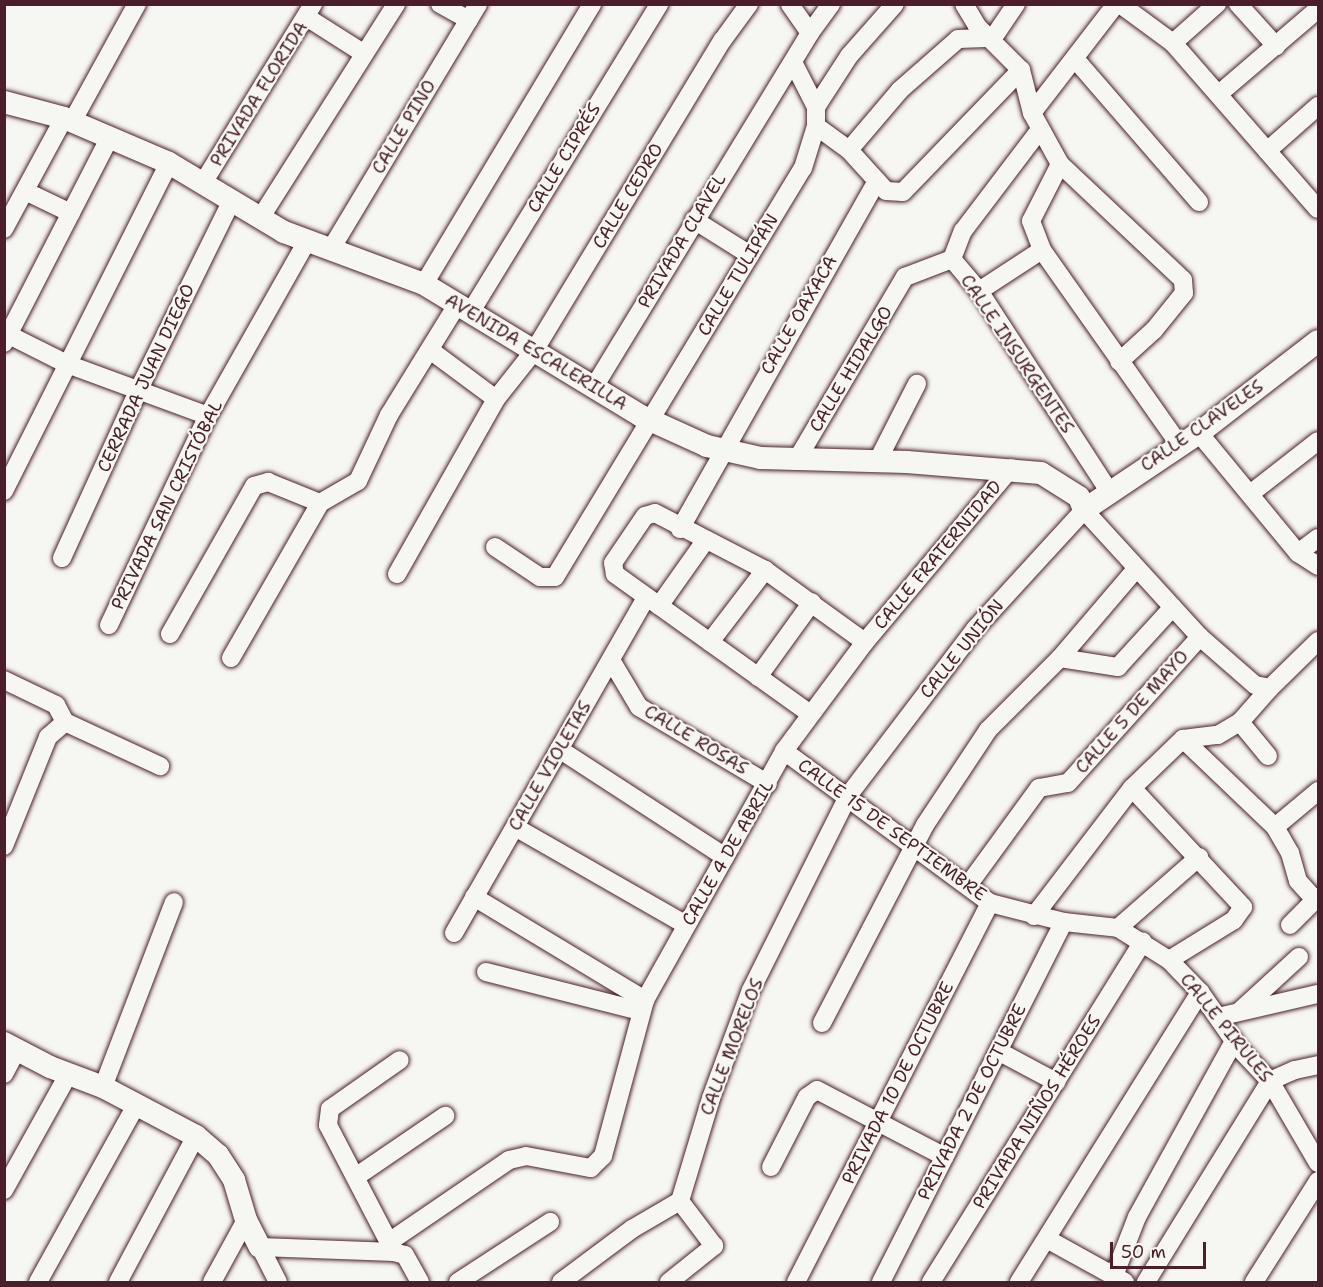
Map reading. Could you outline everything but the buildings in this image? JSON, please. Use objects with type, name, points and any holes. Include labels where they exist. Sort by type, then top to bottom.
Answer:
[{"type":"main road","name":"AVENIDA ESCALERILLA","points":[[4,102],[68,120],[169,164],[261,218],[307,241],[424,284],[652,421],[722,449],[796,461],[1011,468],[1041,473],[1079,497],[1084,510]]},
{"type":"main road","name":"CALLE CLAVELES","points":[[1084,510],[1179,444],[1199,433],[1318,341]]},
{"type":"main road","points":[[10,1047],[104,1087],[195,1136],[218,1155],[234,1180],[246,1220],[260,1247]]},
{"type":"street","points":[[4,229],[137,4]]},
{"type":"street","points":[[261,218],[396,4]]},
{"type":"street","points":[[440,4],[473,12]]},
{"type":"street","points":[[424,284],[592,4]]},
{"type":"street","name":"CALLE CIPRÉS","points":[[320,503],[358,481],[389,415],[430,350],[464,309],[659,4]]},
{"type":"street","name":"CALLE CEDRO","points":[[397,574],[496,399],[534,351],[722,41],[749,4]]},
{"type":"street","points":[[790,4],[810,33]]},
{"type":"street","name":"PRIVADA CLAVEL","points":[[594,387],[694,220],[794,64],[810,33],[831,4]]},
{"type":"street","points":[[794,64],[816,107],[849,56],[895,4]]},
{"type":"street","points":[[964,4],[977,27],[993,38],[1021,70],[1039,132],[1060,164],[1176,270],[1183,280],[1184,293],[1154,330],[1119,362]]},
{"type":"street","points":[[993,38],[1016,4]]},
{"type":"street","points":[[1032,113],[1118,4],[1173,43],[1220,93],[1318,209]]},
{"type":"street","points":[[1173,43],[1217,4]]},
{"type":"street","points":[[1238,4],[1276,46]]},
{"type":"street","points":[[1220,93],[1318,9]]},
{"type":"street","points":[[311,11],[363,53]]},
{"type":"street","name":"PRIVADA FLORIDA","points":[[203,183],[311,11]]},
{"type":"street","name":"CALLE PINO","points":[[331,249],[473,12]]},
{"type":"street","points":[[849,150],[900,90],[958,39],[993,38]]},
{"type":"street","points":[[1076,60],[1199,202]]},
{"type":"street","points":[[816,126],[849,150],[881,186],[903,192],[1021,70]]},
{"type":"street","points":[[1267,151],[1318,106]]},
{"type":"street","name":"CALLE TULIPÁN","points":[[495,546],[540,576],[555,577],[652,421],[803,168],[816,126],[816,107]]},
{"type":"street","points":[[952,259],[963,231],[1039,132]]},
{"type":"street","points":[[109,139],[7,339],[67,364],[208,416]]},
{"type":"street","points":[[4,491],[169,164]]},
{"type":"street","points":[[1060,164],[1031,221],[1042,250],[1179,444]]},
{"type":"street","name":"CALLE OAXACA","points":[[680,529],[722,449],[881,186]]},
{"type":"street","points":[[25,191],[71,213]]},
{"type":"street","name":"CERRADA JUAN DIEGO","points":[[62,558],[138,391],[232,200]]},
{"type":"street","points":[[694,220],[750,255]]},
{"type":"street","name":"PRIVADA SAN CRISTÓBAL","points":[[109,625],[208,416],[307,241]]},
{"type":"street","points":[[979,291],[1042,250]]},
{"type":"street","name":"CALLE INSURGENTES","points":[[905,277],[952,259],[979,291],[1109,491]]},
{"type":"street","name":"CALLE HIDALGO","points":[[796,461],[905,277]]},
{"type":"street","points":[[430,350],[496,399]]},
{"type":"street","points":[[877,462],[916,384]]},
{"type":"street","points":[[1199,433],[1298,553],[1318,566]]},
{"type":"street","points":[[1250,494],[1318,441]]},
{"type":"street","name":"CALLE FRATERNIDAD","points":[[865,642],[1011,468]]},
{"type":"street","points":[[170,634],[254,486],[268,482],[320,503],[231,658]]},
{"type":"street","points":[[1084,510],[1200,637],[1263,686]]},
{"type":"street","name":"CALLE UNIÓN","points":[[848,796],[975,629],[1084,510]]},
{"type":"street","points":[[809,713],[615,574],[614,562],[645,516],[655,513],[680,529],[765,570],[865,642]]},
{"type":"street","points":[[1298,553],[1318,538]]},
{"type":"street","name":"CALLE VIOLETAS","points":[[454,933],[611,660],[652,602],[705,541]]},
{"type":"street","points":[[822,1023],[914,846],[988,730],[1060,658],[1137,568]]},
{"type":"street","points":[[710,642],[765,570]]},
{"type":"street","points":[[758,677],[812,602]]},
{"type":"street","points":[[1060,658],[1118,667],[1173,608]]},
{"type":"street","name":"CALLE 5 DE MAYO","points":[[969,884],[1039,788],[1068,783],[1200,637]]},
{"type":"street","points":[[1034,916],[1132,788],[1183,740],[1218,735],[1240,722],[1263,686],[1318,641]]},
{"type":"street","name":"CALLE 4 DE ABRIL","points":[[392,1247],[509,1161],[526,1156],[591,1168],[603,1156],[642,1005],[768,784],[784,751],[809,713],[865,642]]},
{"type":"street","name":"CALLE ROSAS","points":[[611,660],[639,706],[768,784]]},
{"type":"street","points":[[4,680],[56,705],[65,722],[160,766]]},
{"type":"street","points":[[4,846],[48,736],[65,722]]},
{"type":"street","points":[[1240,722],[1268,756]]},
{"type":"street","points":[[1183,740],[1275,827],[1290,853],[1298,881],[1317,899],[1290,925]]},
{"type":"street","points":[[559,749],[725,857]]},
{"type":"street","name":"CALLE 15 DE SEPTIEMBRE","points":[[784,751],[969,884],[990,903],[1064,922],[1118,928],[1169,960]]},
{"type":"street","name":"CALLE PIRULES","points":[[1132,788],[1199,856],[1243,907],[1242,911],[1169,960],[1200,992],[1234,1041],[1312,1135],[1318,1163]]},
{"type":"street","points":[[1275,827],[1318,790]]},
{"type":"street","name":"CALLE MORELOS","points":[[680,1201],[711,1098],[751,990],[848,796]]},
{"type":"street","points":[[516,827],[686,926]]},
{"type":"street","points":[[1118,928],[1199,856]]},
{"type":"street","points":[[474,897],[642,1005]]},
{"type":"street","points":[[104,1087],[174,902]]},
{"type":"street","name":"PRIVADA 10 DE OCTUBRE","points":[[796,1282],[990,903]]},
{"type":"street","name":"PRIVADA 2 DE OCTUBRE","points":[[881,1282],[1064,922]]},
{"type":"street","name":"PRIVADA NIÑOS HÉROES","points":[[931,1282],[1143,942]]},
{"type":"street","points":[[1239,1012],[1299,957]]},
{"type":"street","points":[[486,972],[642,1005]]},
{"type":"street","points":[[1019,1282],[1200,992]]},
{"type":"street","points":[[1218,1017],[1318,994]]},
{"type":"street","points":[[1047,1239],[1119,1279],[1137,1217],[1234,1041]]},
{"type":"street","points":[[4,1074],[10,1047]]},
{"type":"street","points":[[998,1051],[1056,1082]]},
{"type":"street","points":[[392,1247],[357,1176],[328,1125],[330,1109],[400,1060]]},
{"type":"street","points":[[1146,1282],[1270,1082],[1295,1070],[1318,1065]]},
{"type":"street","points":[[4,1190],[69,1073]]},
{"type":"street","points":[[771,1167],[807,1097],[817,1090],[878,1124],[945,1157]]},
{"type":"street","points":[[38,1282],[136,1105]]},
{"type":"street","points":[[357,1176],[445,1116]]},
{"type":"street","points":[[118,1282],[195,1136]]},
{"type":"street","points":[[1254,1282],[1318,1181]]},
{"type":"street","points":[[561,1282],[632,1229],[680,1201],[714,1246],[669,1282]]},
{"type":"street","points":[[212,1282],[246,1220]]},
{"type":"street","points":[[458,1282],[550,1222]]},
{"type":"street","points":[[278,1282],[260,1247],[392,1247],[405,1255],[420,1282]]}]
